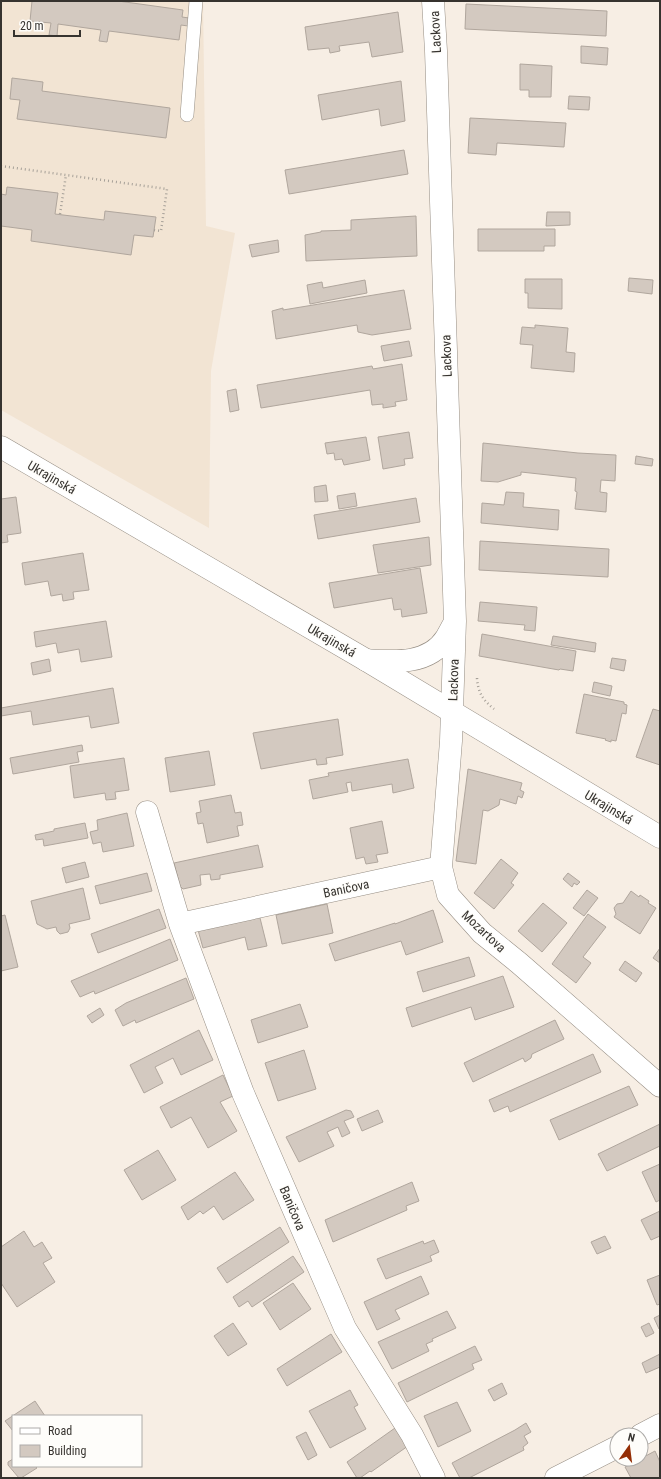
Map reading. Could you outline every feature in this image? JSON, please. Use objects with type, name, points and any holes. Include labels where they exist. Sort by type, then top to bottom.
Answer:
[{"type":"street","name":"Lackova","points":[[433,1],[436,51],[455,621],[452,712]]},
{"type":"street","name":"Ukrajinská","points":[[1,447],[366,660],[660,837]]},
{"type":"street","points":[[366,660],[398,662],[420,658],[433,651],[445,640],[455,621]]},
{"type":"street","name":"Mozartova","points":[[452,712],[441,867],[448,895],[482,933],[519,963],[660,1086]]},
{"type":"street","name":"Baničova","points":[[147,812],[180,924],[243,1093],[345,1328],[412,1435],[434,1478]]},
{"type":"street","name":"Baničova","points":[[180,924],[441,867]]},
{"type":"street","points":[[649,1431],[660,1425]]},
{"type":"street","points":[[556,1478],[609,1451]]},
{"type":"lane","points":[[187,115],[196,1]]},
{"type":"path","points":[[1,166],[167,189],[161,232],[154,230]]},
{"type":"path","points":[[60,214],[66,175]]},
{"type":"shaded area","points":[[1,1],[203,1],[206,226],[235,233],[211,371],[209,528],[1,410]]},
{"type":"building","points":[[32,1],[118,1],[183,10],[182,17],[189,18],[188,26],[181,25],[179,40],[109,31],[107,42],[99,41],[101,30],[58,24],[57,36],[49,35],[51,23],[30,21]]},
{"type":"building","points":[[466,4],[607,11],[606,36],[465,29]]},
{"type":"building","points":[[398,12],[403,52],[372,57],[369,42],[339,46],[340,51],[330,53],[329,48],[308,50],[305,27]]},
{"type":"building","points":[[581,46],[608,48],[607,65],[581,63]]},
{"type":"building","points":[[520,64],[552,66],[551,97],[529,97],[529,90],[520,90]]},
{"type":"building","points":[[12,78],[43,82],[42,91],[170,108],[166,138],[17,119],[20,100],[10,99]]},
{"type":"building","points":[[401,81],[405,121],[381,126],[379,109],[322,120],[318,95]]},
{"type":"building","points":[[569,96],[590,97],[589,110],[568,109]]},
{"type":"building","points":[[470,118],[566,123],[564,147],[497,143],[496,155],[468,153]]},
{"type":"building","points":[[404,150],[408,174],[289,194],[285,170]]},
{"type":"building","points":[[7,187],[58,193],[55,214],[104,220],[105,211],[156,217],[153,237],[134,235],[131,255],[31,241],[32,230],[1,226],[1,194],[6,195]]},
{"type":"building","points":[[547,212],[570,212],[570,225],[546,226]]},
{"type":"building","points":[[416,216],[417,256],[306,261],[305,235],[321,231],[351,230],[351,220]]},
{"type":"building","points":[[478,229],[555,229],[555,246],[544,246],[544,251],[478,251]]},
{"type":"building","points":[[278,240],[279,252],[252,257],[249,245]]},
{"type":"building","points":[[629,278],[653,280],[652,294],[628,291]]},
{"type":"building","points":[[525,279],[562,279],[562,309],[528,308],[528,293],[525,293]]},
{"type":"building","points":[[365,280],[367,293],[310,304],[307,285],[322,282],[323,288]]},
{"type":"building","points":[[404,290],[411,329],[372,335],[358,332],[357,325],[276,339],[272,311],[283,308],[283,310]]},
{"type":"building","points":[[535,325],[568,328],[566,352],[575,353],[574,372],[531,368],[533,345],[520,344],[522,327],[535,328]]},
{"type":"building","points":[[409,341],[412,356],[384,361],[381,346]]},
{"type":"building","points":[[402,364],[407,400],[395,402],[396,406],[383,408],[383,404],[372,405],[370,390],[261,408],[257,385],[372,366],[373,369]]},
{"type":"building","points":[[236,389],[239,410],[230,412],[227,391]]},
{"type":"building","points":[[409,432],[413,458],[404,459],[405,465],[383,469],[378,437]]},
{"type":"building","points":[[366,437],[370,460],[344,465],[342,459],[335,460],[334,453],[327,454],[325,443]]},
{"type":"building","points":[[483,443],[578,453],[616,455],[615,481],[601,480],[600,492],[607,493],[606,512],[575,509],[577,492],[575,491],[576,478],[521,472],[521,475],[498,482],[481,481]]},
{"type":"building","points":[[636,456],[653,459],[652,466],[635,464]]},
{"type":"building","points":[[326,485],[328,501],[315,502],[314,487]]},
{"type":"building","points":[[506,492],[524,493],[523,507],[559,510],[558,530],[481,523],[482,503],[504,505]]},
{"type":"building","points":[[355,493],[357,506],[339,509],[337,496]]},
{"type":"building","points":[[16,497],[21,533],[7,535],[8,542],[1,543],[1,499]]},
{"type":"building","points":[[416,498],[420,522],[318,539],[314,515]]},
{"type":"building","points":[[429,537],[431,565],[378,573],[373,545]]},
{"type":"building","points":[[480,541],[609,549],[608,577],[479,570]]},
{"type":"building","points":[[83,553],[89,590],[73,592],[74,599],[63,601],[62,594],[51,596],[48,581],[25,585],[22,563]]},
{"type":"building","points":[[420,568],[427,613],[402,617],[401,609],[394,610],[392,598],[334,608],[329,583]]},
{"type":"building","points":[[480,602],[537,607],[535,631],[524,630],[525,625],[478,621]]},
{"type":"building","points":[[106,621],[112,657],[81,662],[79,649],[58,653],[56,643],[36,647],[34,632]]},
{"type":"building","points":[[482,634],[576,651],[573,671],[559,670],[479,656]]},
{"type":"building","points":[[553,636],[596,643],[595,652],[551,645]]},
{"type":"building","points":[[612,658],[626,660],[624,671],[610,668]]},
{"type":"building","points":[[49,659],[51,671],[33,675],[31,663]]},
{"type":"building","points":[[594,682],[612,686],[610,696],[592,692]]},
{"type":"building","points":[[113,688],[119,723],[91,728],[89,716],[33,725],[31,711],[1,716],[1,708]]},
{"type":"building","points":[[584,694],[624,702],[624,704],[627,705],[626,714],[622,713],[616,741],[611,740],[611,742],[605,740],[606,739],[576,733]]},
{"type":"building","points":[[653,709],[660,711],[660,765],[636,757]]},
{"type":"building","points":[[338,719],[343,755],[326,758],[327,764],[317,765],[316,759],[261,769],[253,733]]},
{"type":"building","points":[[82,745],[83,751],[77,752],[79,762],[13,774],[10,758]]},
{"type":"building","points":[[209,751],[215,785],[170,792],[165,758]]},
{"type":"building","points":[[124,758],[129,790],[115,792],[116,799],[106,800],[105,793],[74,798],[70,766]]},
{"type":"building","points":[[408,759],[414,788],[393,793],[392,784],[352,791],[351,782],[346,783],[348,792],[313,799],[309,780],[329,776],[328,773]]},
{"type":"building","points":[[468,769],[522,783],[520,790],[524,792],[522,798],[518,796],[516,804],[500,799],[499,805],[488,811],[483,810],[476,864],[456,861]]},
{"type":"building","points":[[231,795],[235,813],[241,812],[243,825],[237,826],[239,836],[207,843],[203,823],[198,824],[196,813],[201,812],[199,801]]},
{"type":"building","points":[[127,813],[134,846],[103,852],[101,842],[93,844],[90,832],[98,830],[97,820]]},
{"type":"building","points":[[382,821],[388,853],[376,855],[378,862],[366,864],[364,857],[356,859],[350,828]]},
{"type":"building","points":[[85,823],[88,838],[44,846],[43,839],[36,840],[35,835],[54,831],[54,829]]},
{"type":"building","points":[[258,845],[263,867],[220,875],[220,879],[211,880],[210,874],[200,875],[201,885],[183,889],[180,886],[174,863]]},
{"type":"building","points":[[501,859],[518,873],[511,883],[514,885],[494,909],[474,893]]},
{"type":"building","points":[[85,862],[89,877],[66,883],[62,868]]},
{"type":"building","points":[[147,873],[152,891],[100,904],[95,886]]},
{"type":"building","points":[[568,873],[580,882],[577,885],[574,883],[572,887],[563,879]]},
{"type":"building","points":[[83,888],[90,919],[69,924],[70,928],[68,932],[60,934],[56,927],[47,929],[37,924],[31,901]]},
{"type":"building","points":[[587,890],[598,898],[584,916],[573,908]]},
{"type":"building","points":[[631,891],[639,897],[640,895],[649,901],[648,903],[656,908],[640,934],[614,917],[616,914],[614,908],[617,904],[623,903]]},
{"type":"building","points":[[543,903],[567,923],[542,952],[518,931]]},
{"type":"building","points":[[327,904],[333,933],[282,944],[276,915]]},
{"type":"building","points":[[159,909],[166,928],[98,953],[91,934]]},
{"type":"building","points":[[433,910],[443,942],[406,955],[401,941],[335,961],[329,944],[395,924]]},
{"type":"building","points":[[259,914],[267,946],[248,950],[245,937],[203,948],[198,930]]},
{"type":"building","points":[[588,914],[606,927],[583,957],[591,963],[576,983],[552,964]]},
{"type":"building","points":[[5,915],[18,967],[1,971],[1,916]]},
{"type":"building","points":[[170,939],[178,960],[95,994],[94,991],[80,997],[71,981]]},
{"type":"building","points":[[660,948],[660,963],[653,958]]},
{"type":"building","points":[[469,957],[475,976],[423,992],[417,972]]},
{"type":"building","points":[[625,961],[642,973],[636,982],[619,970]]},
{"type":"building","points":[[503,976],[514,1007],[475,1020],[471,1007],[412,1027],[406,1008]]},
{"type":"building","points":[[186,978],[194,999],[136,1023],[135,1020],[123,1026],[115,1010],[126,1003]]},
{"type":"building","points":[[300,1004],[308,1027],[258,1043],[251,1020]]},
{"type":"building","points":[[100,1008],[104,1015],[92,1023],[87,1016]]},
{"type":"building","points":[[555,1020],[564,1039],[532,1054],[531,1058],[525,1062],[523,1058],[473,1082],[464,1063]]},
{"type":"building","points":[[199,1030],[213,1060],[181,1075],[173,1058],[155,1067],[163,1083],[144,1093],[130,1065]]},
{"type":"building","points":[[304,1050],[316,1089],[278,1101],[265,1063]]},
{"type":"building","points":[[593,1054],[601,1072],[510,1112],[508,1106],[494,1112],[489,1100]]},
{"type":"building","points":[[223,1075],[233,1096],[220,1102],[237,1131],[208,1148],[191,1117],[171,1128],[160,1107]]},
{"type":"building","points":[[629,1086],[638,1105],[559,1140],[550,1120]]},
{"type":"building","points":[[346,1110],[351,1111],[354,1117],[344,1121],[350,1133],[342,1137],[338,1127],[327,1132],[334,1146],[299,1162],[286,1137]]},
{"type":"building","points":[[378,1110],[383,1122],[362,1131],[357,1119]]},
{"type":"building","points":[[660,1124],[660,1146],[607,1171],[598,1154]]},
{"type":"building","points":[[158,1150],[176,1180],[142,1200],[124,1170]]},
{"type":"building","points":[[660,1164],[660,1200],[656,1202],[642,1172]]},
{"type":"building","points":[[235,1172],[254,1200],[223,1220],[214,1206],[203,1214],[200,1211],[188,1220],[181,1207]]},
{"type":"building","points":[[412,1182],[419,1201],[406,1206],[407,1210],[333,1242],[325,1220]]},
{"type":"building","points":[[660,1211],[660,1236],[651,1240],[641,1220]]},
{"type":"building","points":[[280,1227],[289,1242],[227,1283],[217,1268]]},
{"type":"building","points":[[24,1231],[34,1247],[42,1242],[52,1258],[43,1263],[55,1282],[17,1307],[1,1283],[1,1247]]},
{"type":"building","points":[[605,1236],[611,1248],[597,1254],[591,1242]]},
{"type":"building","points":[[434,1240],[439,1252],[430,1256],[432,1261],[386,1279],[377,1259],[423,1241],[424,1244]]},
{"type":"building","points":[[293,1256],[304,1272],[252,1307],[248,1301],[239,1307],[233,1297]]},
{"type":"building","points":[[660,1275],[660,1304],[657,1305],[647,1280]]},
{"type":"building","points":[[421,1276],[429,1294],[395,1310],[400,1319],[377,1330],[364,1302]]},
{"type":"building","points":[[293,1283],[311,1309],[280,1330],[263,1303]]},
{"type":"building","points":[[447,1311],[456,1328],[432,1339],[433,1341],[426,1344],[429,1351],[392,1369],[378,1342]]},
{"type":"building","points":[[660,1315],[660,1329],[659,1329],[654,1318]]},
{"type":"building","points":[[233,1323],[247,1344],[228,1356],[214,1336]]},
{"type":"building","points":[[649,1323],[654,1333],[646,1337],[641,1327]]},
{"type":"building","points":[[331,1334],[342,1352],[287,1386],[277,1369]]},
{"type":"building","points":[[475,1346],[482,1360],[472,1364],[474,1369],[407,1402],[398,1383]]},
{"type":"building","points":[[660,1354],[660,1367],[646,1373],[642,1363]]},
{"type":"building","points":[[502,1383],[507,1394],[494,1401],[488,1390]]},
{"type":"building","points":[[350,1390],[358,1405],[354,1407],[366,1429],[330,1448],[309,1411]]},
{"type":"building","points":[[35,1401],[44,1415],[14,1415]]},
{"type":"building","points":[[457,1402],[471,1431],[438,1447],[424,1416]]},
{"type":"building","points":[[12,1416],[12,1430],[5,1421]]},
{"type":"building","points":[[526,1423],[531,1432],[524,1436],[528,1443],[523,1447],[524,1450],[469,1478],[460,1478],[452,1463]]},
{"type":"building","points":[[395,1428],[408,1446],[371,1472],[370,1471],[360,1478],[357,1478],[347,1462]]},
{"type":"building","points":[[306,1432],[317,1455],[308,1460],[296,1437]]},
{"type":"building","points":[[655,1451],[660,1462],[660,1478],[631,1478],[625,1467],[649,1467],[649,1454]]},
{"type":"building","points":[[12,1460],[12,1467],[37,1468],[19,1478],[8,1465],[8,1462]]}]
